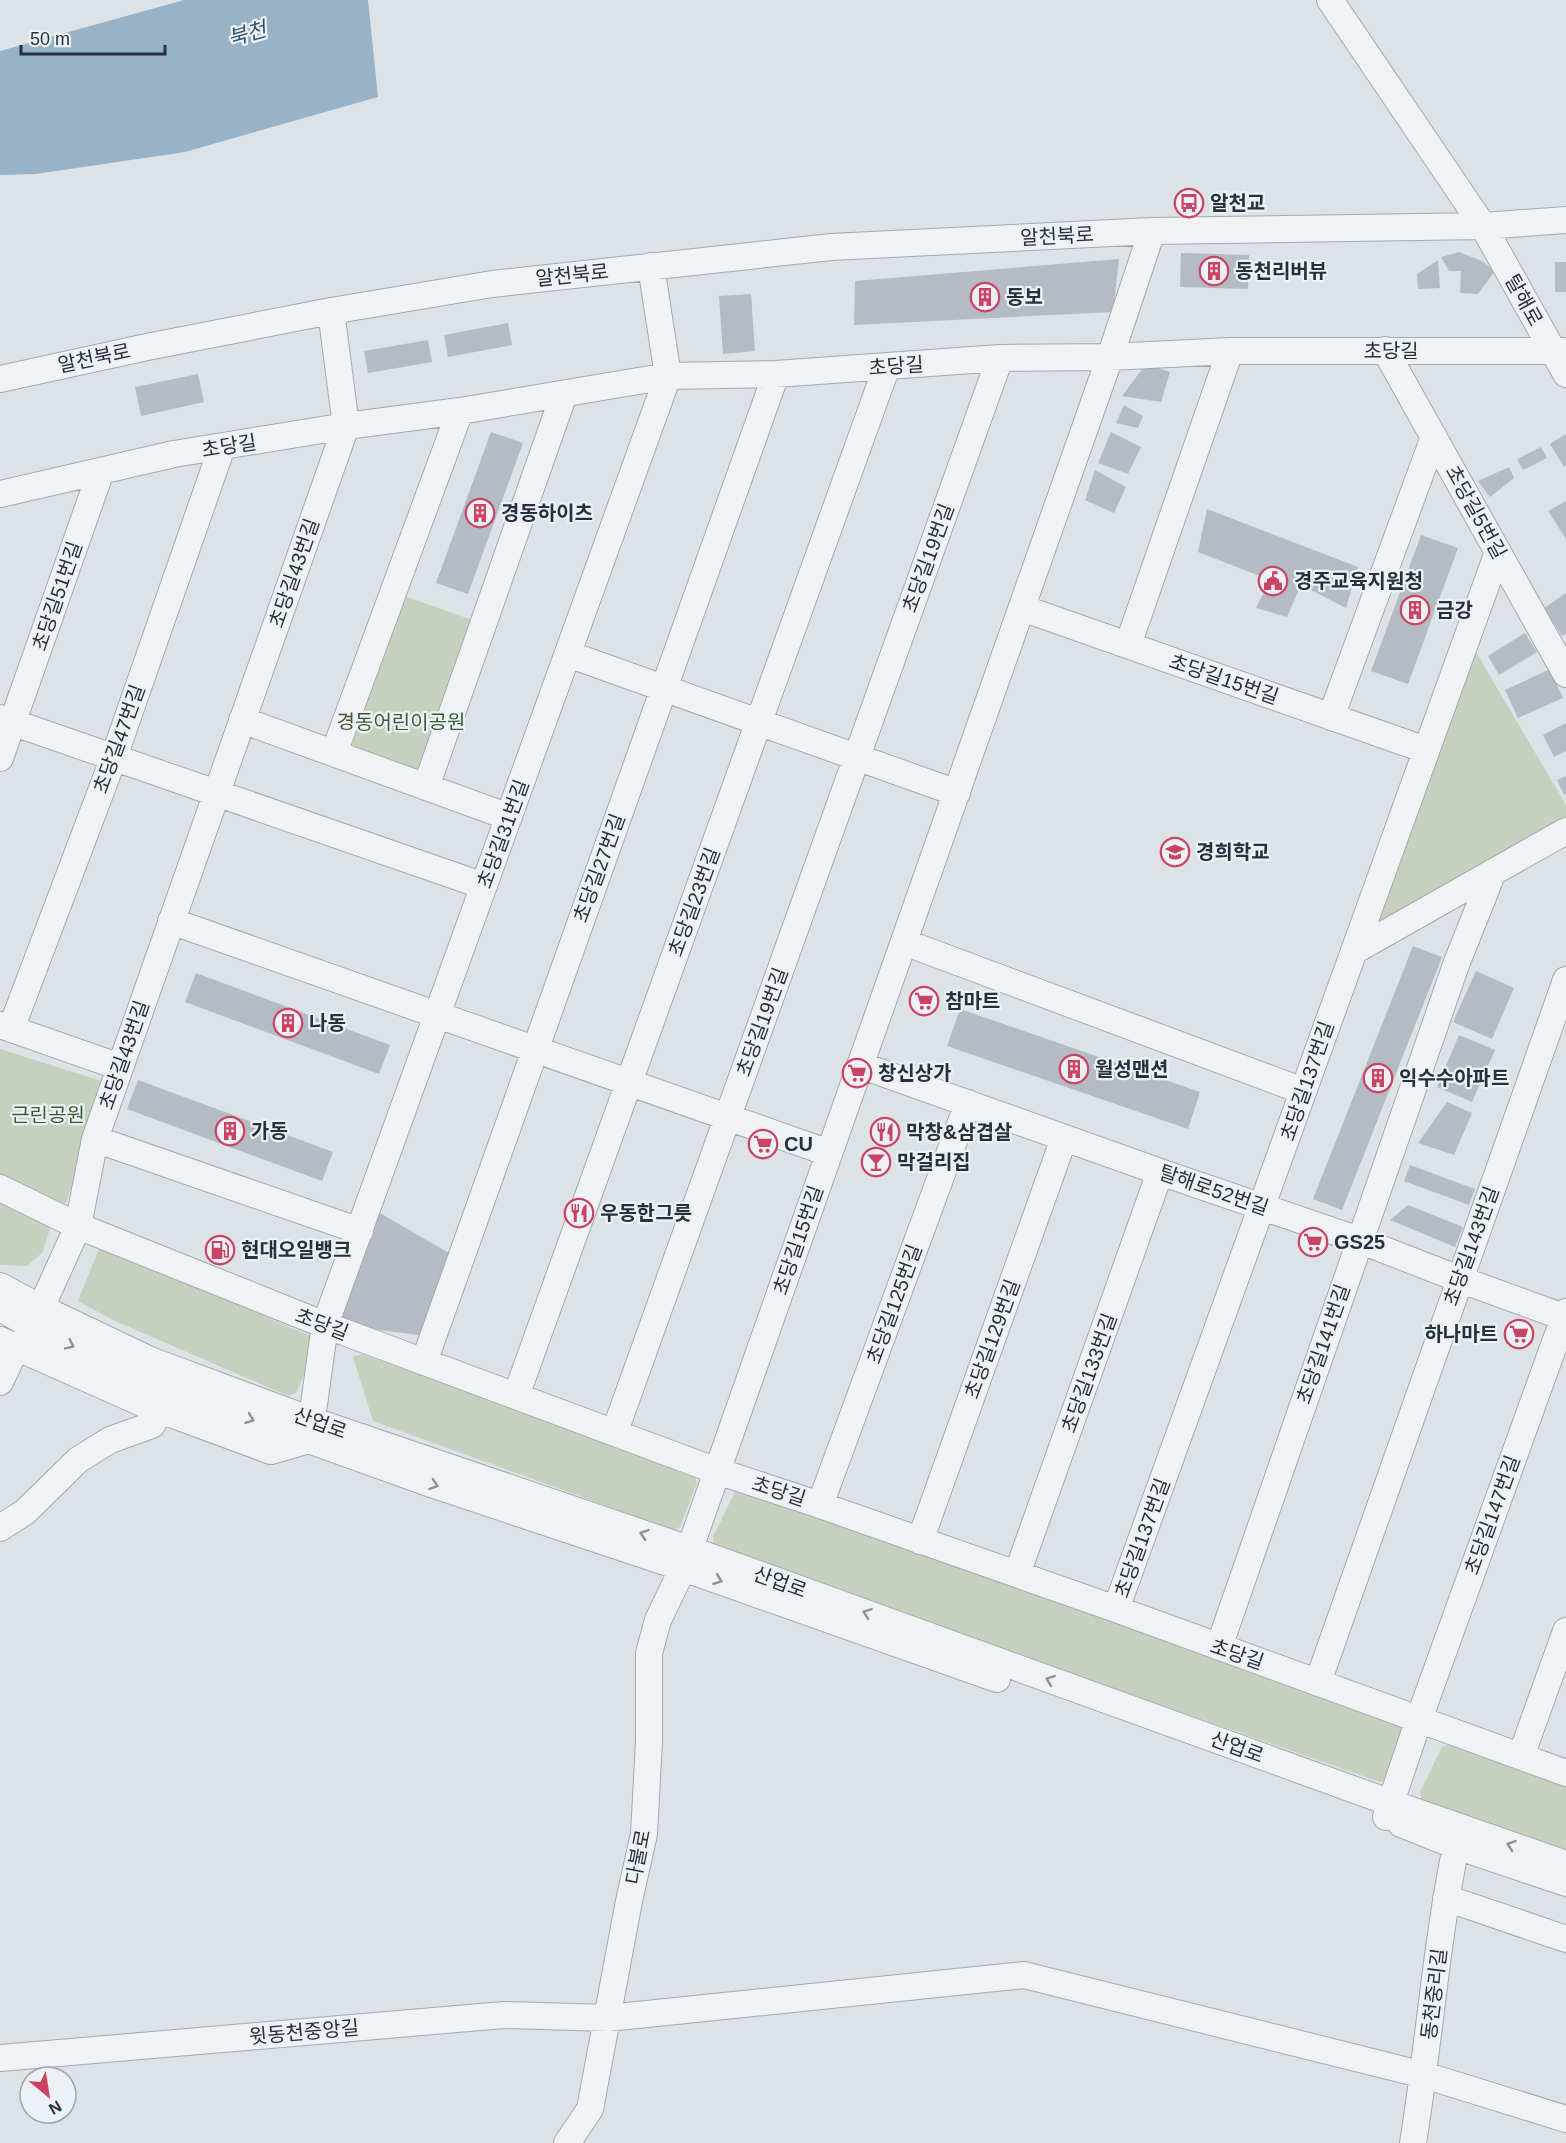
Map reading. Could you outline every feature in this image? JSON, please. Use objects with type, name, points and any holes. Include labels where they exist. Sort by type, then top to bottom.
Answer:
[{"type":"street","name":"탈해로","points":[[1330,0],[1483,226],[1559,351],[1566,374]]},
{"type":"street","name":"알천북로","points":[[0,379],[126,351],[330,311],[492,284],[831,247],[1152,231],[1483,226],[1566,220]]},
{"type":"street","points":[[1110,357],[1152,231]]},
{"type":"street","points":[[651,266],[668,376]]},
{"type":"street","points":[[330,311],[346,426]]},
{"type":"street","name":"초당길5번길","points":[[1385,350],[1566,674]]},
{"type":"street","points":[[1128,645],[1230,351]]},
{"type":"street","name":"초당길","points":[[0,494],[174,454],[346,426],[460,411],[668,376],[776,374],[999,358],[1110,357],[1230,351],[1559,351]]},
{"type":"street","name":"초당길15번길","points":[[686,1558],[1110,357]]},
{"type":"street","name":"초당길19번길","points":[[615,1431],[999,358]]},
{"type":"street","name":"초당길23번길","points":[[516,1396],[887,366]]},
{"type":"street","name":"초당길27번길","points":[[424,1362],[776,374]]},
{"type":"street","name":"초당길31번길","points":[[310,1430],[326,1325],[668,376]]},
{"type":"street","points":[[426,787],[564,394]]},
{"type":"street","points":[[334,753],[460,411]]},
{"type":"street","name":"초당길43번길","points":[[0,1382],[9,1344],[37,1318],[78,1226],[95,1139],[346,426]]},
{"type":"street","points":[[1331,717],[1434,438]]},
{"type":"street","name":"초당길47번길","points":[[6,1027],[114,757],[222,447]]},
{"type":"street","name":"초당길51번길","points":[[0,758],[6,720],[101,471]]},
{"type":"street","name":"초당길137번길","points":[[1116,1610],[1498,552]]},
{"type":"street","name":"초당길15번길","points":[[1022,608],[1426,750]]},
{"type":"street","points":[[568,654],[957,793]]},
{"type":"street","points":[[6,720],[484,886]]},
{"type":"street","points":[[242,720],[509,817]]},
{"type":"street","points":[[1354,951],[1566,831]]},
{"type":"street","name":"초당길141번길","points":[[1219,1647],[1457,962],[1493,872]]},
{"type":"street","points":[[171,921],[829,1153]]},
{"type":"street","points":[[904,942],[1303,1091]]},
{"type":"street","name":"초당길143번길","points":[[1318,1682],[1458,1280],[1566,980]]},
{"type":"street","points":[[6,1027],[120,1067]]},
{"type":"street","name":"탈해로52번길","points":[[860,1065],[1359,1240],[1458,1280],[1565,1316]]},
{"type":"street","name":"초당길125번길","points":[[820,1505],[968,1103]]},
{"type":"street","name":"초당길129번길","points":[[920,1541],[1064,1138]]},
{"type":"street","points":[[95,1139],[360,1231]]},
{"type":"street","name":"초당길133번길","points":[[1017,1574],[1160,1172]]},
{"type":"street","name":"초당길","points":[[0,1188],[78,1226],[424,1362],[615,1431],[717,1471],[1017,1574],[1566,1773]]},
{"type":"street","name":"산업로","points":[[0,1286],[37,1318],[141,1380],[310,1430],[434,1485],[686,1558],[1388,1810],[1566,1864]]},
{"type":"street","name":"산업로","points":[[0,1308],[37,1318]]},
{"type":"street","name":"초당길147번길","points":[[1388,1810],[1565,1316]]},
{"type":"street","points":[[9,1344],[160,1410],[271,1450],[310,1430]]},
{"type":"street","points":[[0,1528],[25,1512],[78,1460],[110,1440],[152,1425],[160,1410]]},
{"type":"street","name":"다불로","points":[[567,2143],[590,2109],[629,1901],[644,1834],[650,1741],[649,1653],[658,1620],[686,1558]]},
{"type":"street","points":[[1521,1756],[1566,1631]]},
{"type":"street","name":"산업로","points":[[1388,1810],[1456,1846],[1566,1883]]},
{"type":"street","name":"동천중리길","points":[[1413,2143],[1424,2075],[1446,1898],[1456,1846]]},
{"type":"street","points":[[1446,1898],[1566,1939]]},
{"type":"street","name":"윗동천중앙길","points":[[0,2058],[504,2015],[608,2018],[1024,1975],[1424,2075],[1566,2119]]},
{"type":"green space","name":"경동어린이공원","points":[[404,596],[481,623],[425,776],[348,747]]},
{"type":"green space","points":[[1470,642],[1566,805],[1566,826],[1374,930]]},
{"type":"green space","name":"근린공원","points":[[0,1049],[111,1084],[61,1215],[0,1175]]},
{"type":"green space","points":[[0,1194],[51,1225],[43,1252],[27,1266],[0,1265]]},
{"type":"green space","points":[[107,1248],[310,1336],[315,1350],[296,1393],[288,1396],[113,1320],[78,1301],[98,1251]]},
{"type":"green space","points":[[361,1354],[692,1469],[697,1483],[680,1527],[673,1530],[373,1421],[353,1357]]},
{"type":"green space","points":[[744,1489],[1400,1721],[1405,1735],[1388,1779],[1380,1782],[715,1548],[713,1537],[735,1492]]},
{"type":"green space","points":[[1451,1744],[1566,1784],[1566,1852],[1422,1803],[1420,1792],[1442,1747]]},
{"type":"water","name":"북천","points":[[184,0],[368,0],[378,97],[185,152],[36,174],[0,175],[0,51]]},
{"type":"building","points":[[1459,252],[1482,261],[1495,271],[1478,294],[1460,293],[1461,271],[1449,271],[1441,257]]},
{"type":"building","name":"동천리버뷰","points":[[1181,253],[1249,255],[1248,289],[1180,287]]},
{"type":"building","name":"동보","points":[[1119,259],[1113,312],[854,325],[855,281]]},
{"type":"building","points":[[1438,260],[1440,288],[1418,289],[1417,274]]},
{"type":"building","points":[[1555,262],[1566,262],[1566,292],[1555,292]]},
{"type":"building","points":[[751,294],[755,351],[723,354],[719,296]]},
{"type":"building","points":[[508,323],[512,345],[448,357],[444,335]]},
{"type":"building","points":[[428,340],[432,362],[368,373],[364,351]]},
{"type":"building","points":[[1146,364],[1170,372],[1161,402],[1122,396]]},
{"type":"building","points":[[198,374],[204,402],[141,416],[135,387]]},
{"type":"building","points":[[1124,405],[1143,416],[1138,428],[1116,423]]},
{"type":"building","name":"경동하이츠","points":[[491,432],[523,443],[468,594],[436,583]]},
{"type":"building","points":[[1111,432],[1141,447],[1128,474],[1098,463]]},
{"type":"building","points":[[1566,434],[1566,465],[1564,467],[1550,444]]},
{"type":"building","points":[[1541,447],[1547,458],[1523,470],[1517,459]]},
{"type":"building","points":[[1509,467],[1514,478],[1490,497],[1478,481]]},
{"type":"building","points":[[1095,470],[1126,487],[1114,513],[1085,500]]},
{"type":"building","points":[[1566,501],[1566,539],[1548,511]]},
{"type":"building","name":"경주교육지원청","points":[[1207,509],[1358,567],[1346,608],[1301,585],[1287,617],[1256,608],[1270,580],[1198,552]]},
{"type":"building","name":"금강","points":[[1421,535],[1458,548],[1408,684],[1371,671]]},
{"type":"building","points":[[1566,593],[1566,634],[1562,636],[1544,608]]},
{"type":"building","points":[[1525,633],[1537,652],[1499,675],[1488,656]]},
{"type":"building","points":[[1550,669],[1563,698],[1518,718],[1505,690]]},
{"type":"building","points":[[1566,723],[1566,751],[1554,757],[1543,735]]},
{"type":"building","points":[[1566,776],[1566,794],[1564,795],[1557,780]]},
{"type":"building","name":"익수수아파트","points":[[1413,946],[1442,957],[1342,1210],[1313,1199]]},
{"type":"building","points":[[1476,971],[1514,988],[1492,1039],[1453,1022]]},
{"type":"building","name":"나동","points":[[196,973],[390,1045],[379,1074],[185,1002]]},
{"type":"building","name":"월성맨션","points":[[960,1009],[1200,1092],[1188,1129],[947,1046]]},
{"type":"building","points":[[1459,1035],[1495,1050],[1472,1102],[1437,1087]]},
{"type":"building","name":"가동","points":[[138,1080],[333,1152],[322,1181],[127,1109]]},
{"type":"building","points":[[1447,1102],[1472,1113],[1454,1155],[1418,1143]]},
{"type":"building","points":[[1410,1165],[1475,1189],[1469,1205],[1404,1181]]},
{"type":"building","points":[[1408,1205],[1463,1227],[1455,1247],[1390,1220]]},
{"type":"building","points":[[373,1209],[454,1256],[426,1336],[334,1324]]},
{"type":"place","name":"알천교","points":[[1189,203]]},
{"type":"place","name":"동천리버뷰","points":[[1214,271]]},
{"type":"place","name":"동보","points":[[985,297]]},
{"type":"place","name":"경동하이츠","points":[[480,513]]},
{"type":"place","name":"경주교육지원청","points":[[1273,581]]},
{"type":"place","name":"금강","points":[[1415,610]]},
{"type":"place","name":"경희학교","points":[[1175,852]]},
{"type":"place","name":"참마트","points":[[924,1001]]},
{"type":"place","name":"나동","points":[[288,1023]]},
{"type":"place","name":"월성맨션","points":[[1074,1069]]},
{"type":"place","name":"창신상가","points":[[857,1073]]},
{"type":"place","name":"익수수아파트","points":[[1378,1078]]},
{"type":"place","name":"가동","points":[[230,1131]]},
{"type":"place","name":"막창&삼겹살","points":[[885,1132]]},
{"type":"place","name":"CU","points":[[763,1144]]},
{"type":"place","name":"막걸리집","points":[[876,1162]]},
{"type":"place","name":"우동한그릇","points":[[579,1213]]},
{"type":"place","name":"GS25","points":[[1313,1242]]},
{"type":"place","name":"현대오일뱅크","points":[[220,1250]]},
{"type":"place","name":"하나마트","points":[[1519,1334]]}]
